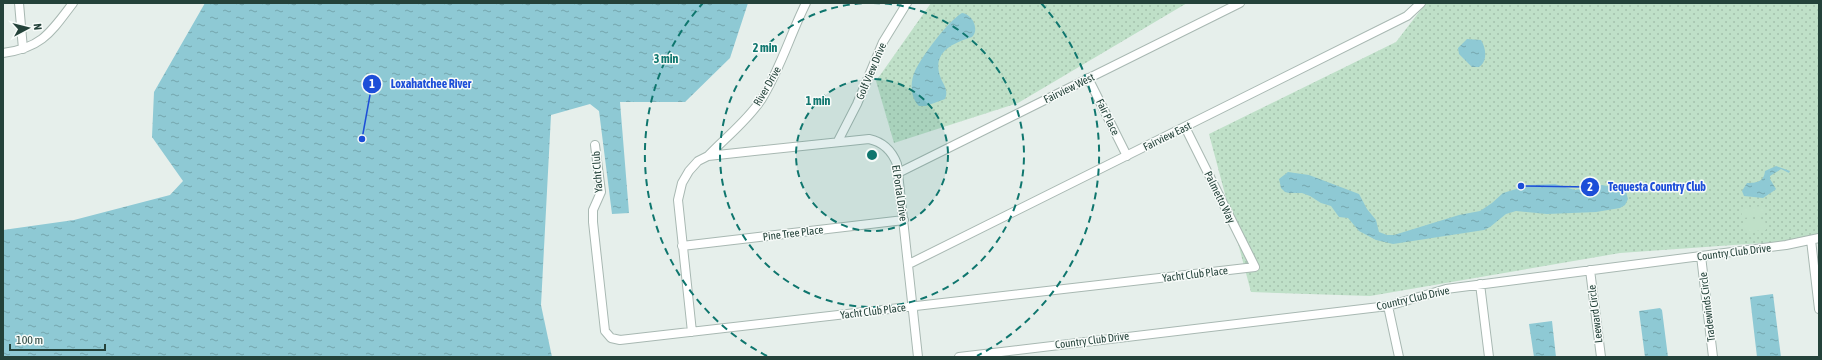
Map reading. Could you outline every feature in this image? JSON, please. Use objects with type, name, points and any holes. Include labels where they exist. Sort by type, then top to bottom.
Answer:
[{"type":"street","points":[[19,3],[23,49]]},
{"type":"street","points":[[3,53],[23,49],[39,42],[48,34],[73,3]]},
{"type":"street","name":"River Drive","points":[[708,156],[740,125],[760,102],[777,72],[806,3]]},
{"type":"street","name":"Golf View Drive","points":[[838,141],[857,104],[883,42],[907,3]]},
{"type":"street","name":"Fairview West","points":[[898,173],[1240,3]]},
{"type":"street","name":"Fairview East","points":[[909,264],[1407,16],[1421,3]]},
{"type":"street","name":"Fair Place","points":[[1088,78],[1127,156]]},
{"type":"street","name":"Palmetto Way","points":[[1185,127],[1255,267]]},
{"type":"street","name":"El Portal Drive","points":[[682,246],[678,200],[679,191],[686,174],[698,161],[708,156],[864,138],[877,141],[891,152],[895,160],[898,173],[914,306],[918,357]]},
{"type":"street","name":"Yacht Club","points":[[593,222],[593,210],[601,192],[596,145]]},
{"type":"street","name":"Pine Tree Place","points":[[682,246],[904,220]]},
{"type":"street","name":"Yacht Club Place","points":[[593,222],[605,332],[615,340],[1255,267]]},
{"type":"street","points":[[1815,239],[1819,309]]},
{"type":"street","name":"Country Club Drive","points":[[959,357],[1020,353],[1388,306],[1428,293],[1480,284],[1786,246],[1815,239]]},
{"type":"street","points":[[682,246],[692,332]]},
{"type":"street","name":"Tradewinds Circle","points":[[1701,256],[1713,357]]},
{"type":"street","name":"Leeward Circle","points":[[1590,270],[1601,357]]},
{"type":"street","points":[[1480,284],[1489,357]]},
{"type":"street","points":[[1388,306],[1398,357]]},
{"type":"green space","points":[[931,3],[1187,3],[1018,103],[894,143],[876,81]]},
{"type":"green space","points":[[1426,3],[1819,3],[1819,239],[1620,253],[1370,296],[1251,292],[1209,134],[1396,42]]},
{"type":"green space","points":[[1764,206],[1765,216],[1742,218],[1741,208]]},
{"type":"green space","points":[[1765,219],[1766,230],[1744,232],[1743,221]]},
{"type":"water","points":[[205,3],[748,3],[730,58],[685,102],[620,102],[629,213],[612,214],[599,111],[590,104],[551,115],[541,305],[552,357],[3,357],[3,230],[74,220],[170,195],[183,181],[152,137],[154,92]]},
{"type":"water","points":[[962,13],[966,14],[972,19],[975,30],[972,37],[958,42],[946,49],[939,60],[938,67],[940,76],[946,90],[945,99],[926,106],[919,106],[912,94],[912,80],[915,71],[936,39],[956,17]]},
{"type":"water","points":[[1467,39],[1481,40],[1483,43],[1485,58],[1479,67],[1472,67],[1459,54],[1458,48]]},
{"type":"water","points":[[1776,166],[1790,171],[1789,173],[1781,169],[1770,176],[1770,179],[1776,189],[1775,190],[1763,198],[1744,196],[1742,191],[1747,183],[1753,183],[1761,180],[1765,171]]},
{"type":"water","points":[[1288,172],[1309,175],[1359,194],[1367,209],[1376,220],[1379,232],[1387,235],[1394,235],[1459,215],[1480,211],[1503,193],[1529,185],[1555,184],[1575,190],[1602,185],[1625,189],[1628,199],[1625,205],[1620,208],[1596,212],[1547,214],[1516,211],[1506,214],[1484,230],[1393,244],[1376,240],[1359,231],[1348,218],[1339,217],[1331,206],[1321,203],[1302,193],[1285,192],[1281,188],[1279,179]]},
{"type":"water","points":[[1773,294],[1781,357],[1757,357],[1750,297]]},
{"type":"water","points":[[1660,308],[1662,310],[1668,357],[1645,357],[1639,311]]},
{"type":"water","points":[[1552,321],[1556,357],[1534,357],[1529,324]]},
{"type":"place","name":"Loxahatchee River","points":[[362,139]]},
{"type":"place","name":"Tequesta Country Club","points":[[1521,186]]}]
